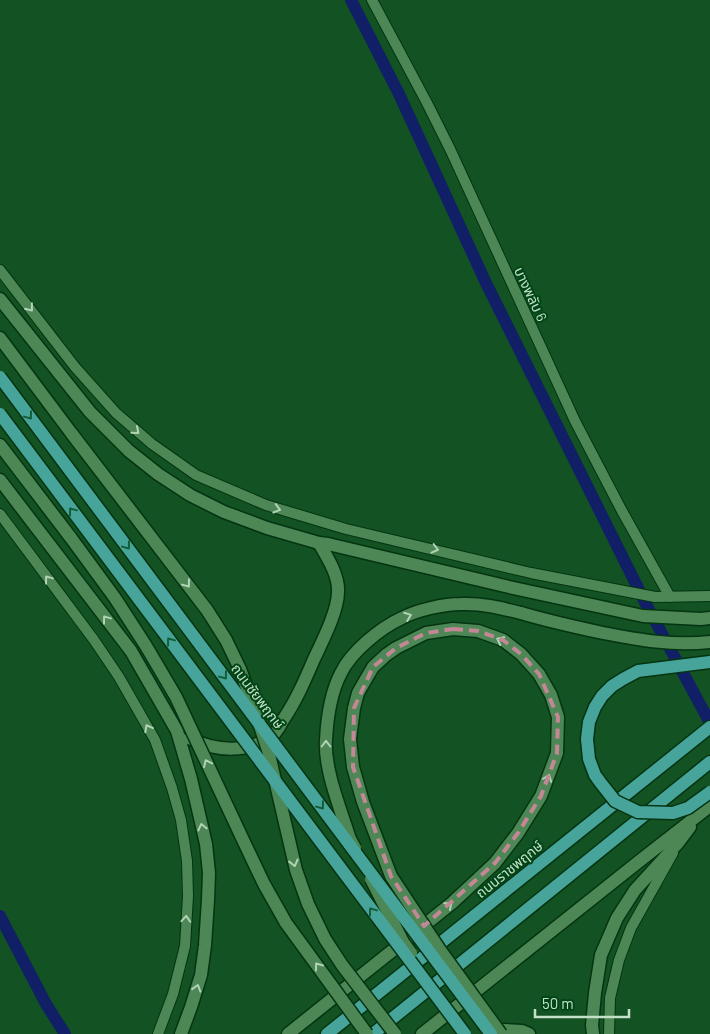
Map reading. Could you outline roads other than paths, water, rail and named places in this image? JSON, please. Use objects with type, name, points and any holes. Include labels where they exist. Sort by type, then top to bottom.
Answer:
[{"type":"main road","points":[[0,298],[90,412],[129,451],[158,474],[190,495],[224,512],[267,528],[319,543],[509,587],[643,616],[710,618]]},
{"type":"main road","points":[[0,338],[201,602],[226,640],[240,668],[268,750],[296,870],[308,904],[325,939],[342,965],[395,1034]]},
{"type":"main road","name":"ถนนชัยพฤกษ์","points":[[0,377],[492,1034]]},
{"type":"main road","points":[[0,414],[465,1034]]},
{"type":"main road","points":[[0,444],[115,598],[146,646],[176,696],[248,851],[286,923],[367,1034]]},
{"type":"main road","points":[[0,480],[131,651],[177,731],[191,779],[206,844],[209,874],[205,945],[201,975],[181,1034]]},
{"type":"main road","points":[[177,731],[193,740],[227,749],[240,749],[257,745],[275,732],[294,703],[327,632],[337,600],[337,580],[330,562],[319,543]]},
{"type":"main road","points":[[470,1034],[403,942],[350,839],[327,766],[326,733],[333,694],[341,674],[353,655],[376,635],[402,618],[426,609],[460,604],[488,606],[638,640],[695,644],[710,642]]},
{"type":"main road","points":[[288,1034],[452,903],[495,863],[518,833],[541,796],[557,753],[558,717],[551,695],[539,674],[521,654],[502,640],[478,631],[453,629],[426,633],[396,648],[373,667],[358,693],[354,708],[350,739],[353,767],[363,802],[391,876],[440,950],[501,1034],[505,1030],[522,1031],[529,1034]]},
{"type":"main road","points":[[710,662],[638,671],[623,678],[602,696],[595,707],[588,722],[586,739],[588,759],[595,776],[615,801],[638,812],[673,813],[688,808],[710,792]]},
{"type":"main road","name":"ถนนราชพฤกษ์","points":[[327,1034],[710,727]]},
{"type":"main road","points":[[373,1034],[708,763]]},
{"type":"main road","points":[[422,1034],[710,806]]},
{"type":"main road","points":[[593,1034],[595,992],[601,955],[618,918],[635,890],[678,843],[698,815]]},
{"type":"street","name":"บางพลับ 6","points":[[372,0],[450,149],[575,421],[670,597]]},
{"type":"street","points":[[0,270],[75,367],[116,413],[152,444],[196,475],[266,506],[346,529],[531,573],[655,597],[710,596]]},
{"type":"street","points":[[0,514],[119,676],[155,740],[172,788],[182,828],[188,896],[185,946],[173,994],[158,1034]]},
{"type":"street","points":[[609,1034],[610,998],[619,960],[631,928],[678,843]]},
{"type":"waterway","points":[[351,0],[399,94],[486,283],[646,604],[710,723]]},
{"type":"waterway","points":[[0,916],[46,1004],[65,1034]]}]
